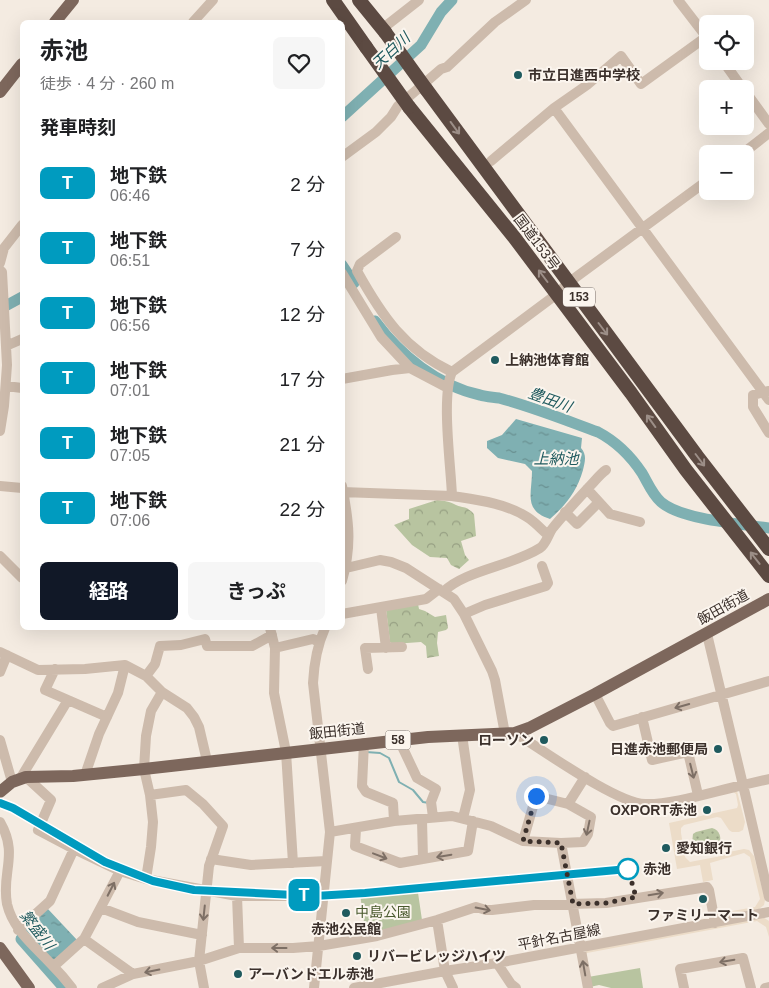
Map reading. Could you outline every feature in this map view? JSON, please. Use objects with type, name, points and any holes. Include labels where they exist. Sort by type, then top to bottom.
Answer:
[{"type":"highway","name":"国道153号","points":[[333,0],[409,107],[514,237],[686,470],[769,576]]},
{"type":"highway","name":"国道153号","points":[[359,0],[384,30],[568,283],[766,545]]},
{"type":"main road","points":[[57,20],[73,0]]},
{"type":"main road","points":[[0,92],[20,67]]},
{"type":"main road","name":"飯田街道","points":[[20,779],[144,769],[364,743],[462,735],[510,734],[529,728],[595,694],[769,599]]},
{"type":"main road","points":[[0,792],[20,779]]},
{"type":"main road","points":[[0,948],[29,988]]},
{"type":"main road","points":[[0,959],[21,988]]},
{"type":"street","points":[[195,20],[213,0]]},
{"type":"street","points":[[384,30],[419,0]]},
{"type":"street","points":[[345,155],[376,132],[391,117],[398,106],[441,69],[447,67],[495,22],[526,0]]},
{"type":"street","points":[[678,0],[699,28]]},
{"type":"street","points":[[491,161],[554,108],[587,85],[621,56],[641,84],[699,44]]},
{"type":"street","points":[[754,104],[769,124]]},
{"type":"street","points":[[554,108],[642,229],[767,394]]},
{"type":"street","points":[[754,145],[769,133]]},
{"type":"street","points":[[452,496],[447,403],[449,381],[568,283],[699,187]]},
{"type":"street","points":[[0,263],[4,248],[20,227]]},
{"type":"street","points":[[396,237],[360,264],[357,270],[381,312],[403,338],[432,363],[449,381]]},
{"type":"street","points":[[0,431],[7,364],[1,273]]},
{"type":"street","points":[[345,278],[381,337],[410,368]]},
{"type":"street","points":[[5,343],[20,339]]},
{"type":"street","points":[[345,378],[410,368],[449,381]]},
{"type":"street","points":[[6,386],[20,388]]},
{"type":"street","points":[[767,394],[753,395],[753,408],[769,433]]},
{"type":"street","points":[[345,614],[426,599],[468,577],[518,559],[534,551],[544,545],[548,535],[565,512],[606,470]]},
{"type":"street","points":[[0,486],[20,488]]},
{"type":"street","points":[[587,489],[610,514],[640,522]]},
{"type":"street","points":[[345,490],[452,496],[488,502],[511,509],[528,517],[548,535]]},
{"type":"street","points":[[345,500],[350,537],[345,563]]},
{"type":"street","points":[[565,512],[577,524],[599,502]]},
{"type":"street","points":[[0,556],[20,576]]},
{"type":"street","points":[[345,568],[380,560],[390,562],[406,568],[454,599],[464,614],[495,680],[510,734],[624,798],[643,804],[664,803],[769,779]]},
{"type":"street","points":[[464,614],[485,605],[546,586],[548,583],[542,566]]},
{"type":"street","points":[[381,608],[386,648]]},
{"type":"street","points":[[314,988],[330,832],[313,682],[314,661],[318,642],[324,630]]},
{"type":"street","points":[[146,676],[155,664],[160,646],[205,639],[206,646],[252,646],[271,631],[275,648],[274,693],[286,752],[293,863]]},
{"type":"street","points":[[707,634],[769,897]]},
{"type":"street","points":[[275,648],[313,639],[318,642]]},
{"type":"street","points":[[368,670],[365,648],[402,646]]},
{"type":"street","points":[[0,672],[4,654],[38,670],[85,669],[125,665],[146,676],[162,692],[187,708],[199,727],[207,762]]},
{"type":"street","points":[[85,775],[98,734],[118,693],[125,665]]},
{"type":"street","points":[[55,669],[45,690],[107,716]]},
{"type":"street","points":[[595,694],[613,726],[722,694],[769,684]]},
{"type":"street","points":[[146,879],[153,822],[150,795],[144,769],[146,736],[151,711],[162,692]]},
{"type":"street","points":[[20,779],[68,700]]},
{"type":"street","points":[[642,717],[652,760],[688,752],[698,795]]},
{"type":"street","points":[[462,735],[470,790],[463,818]]},
{"type":"street","points":[[0,740],[20,779],[51,800],[38,830],[74,849],[120,871],[146,879],[206,892],[237,896],[323,896]]},
{"type":"street","points":[[399,740],[417,778],[436,789],[431,802],[433,817]]},
{"type":"street","points":[[364,743],[362,786],[366,792],[392,803],[394,822]]},
{"type":"street","points":[[568,804],[585,777]]},
{"type":"street","points":[[150,795],[186,790],[203,804],[223,826],[211,859],[206,892],[200,961],[204,988]]},
{"type":"street","points":[[330,832],[394,822],[452,816],[491,826],[523,841],[583,842],[588,834],[591,817],[568,804],[536,796],[523,841]]},
{"type":"street","points":[[422,820],[422,859]]},
{"type":"street","points":[[356,829],[355,846],[400,863],[468,852],[474,821]]},
{"type":"street","points":[[0,822],[6,832],[10,852],[6,894],[8,906],[18,930],[54,966],[72,988]]},
{"type":"street","points":[[561,843],[588,988]]},
{"type":"street","points":[[18,930],[50,901],[74,849]]},
{"type":"street","points":[[211,859],[250,865],[326,861]]},
{"type":"street","points":[[54,966],[84,939],[120,871]]},
{"type":"street","points":[[102,988],[133,974],[200,961],[240,948],[319,946],[378,936],[476,907],[492,910],[534,905],[606,903],[707,887],[716,923]]},
{"type":"street","points":[[237,896],[240,948]]},
{"type":"street","points":[[101,908],[138,922],[202,935]]},
{"type":"street","name":"平針名古屋線","points":[[354,988],[769,912]]},
{"type":"street","points":[[437,920],[445,971],[453,988]]},
{"type":"street","points":[[84,939],[133,974]]},
{"type":"street","points":[[684,988],[680,969],[743,958],[751,988]]},
{"type":"street","points":[[497,963],[511,984],[516,988]]},
{"type":"street","points":[[765,988],[769,987]]},
{"type":"green space","points":[[437,500],[467,508],[474,514],[476,536],[461,541],[465,555],[469,560],[459,569],[451,565],[447,558],[430,557],[412,545],[394,525],[409,519],[409,509]]},
{"type":"green space","points":[[418,604],[419,609],[435,617],[446,615],[448,628],[438,632],[439,656],[427,658],[426,646],[421,642],[393,644],[390,642],[386,609]]},
{"type":"green space","points":[[712,828],[720,835],[719,845],[708,849],[696,848],[692,843],[693,834]]},
{"type":"green space","name":"中島公園","points":[[417,886],[422,920],[366,936],[360,894]]},
{"type":"green space","points":[[640,968],[643,988],[611,988],[599,985],[590,987],[588,977]]},
{"type":"shaded area","points":[[587,783],[628,803],[647,807],[660,806],[733,790],[737,791],[745,822],[743,830],[732,832],[721,818],[717,817],[684,825],[681,828],[681,833],[685,857],[690,862],[721,856],[729,852],[749,850],[754,856],[765,900],[764,905],[759,909],[723,916],[718,914],[718,911],[721,913],[755,907],[760,899],[750,857],[744,853],[710,863],[713,880],[703,882],[700,865],[677,869],[669,823],[737,808],[736,794],[732,791],[665,807],[643,809],[618,801],[588,784],[584,785]]},
{"type":"shaded area","points":[[763,917],[769,921],[769,937],[766,927],[757,921],[587,953],[584,956],[586,950]]},
{"type":"water","name":"上納池","points":[[516,419],[582,438],[581,448],[585,458],[581,478],[570,497],[550,519],[541,515],[532,506],[532,471],[525,464],[498,458],[487,448],[487,441],[502,435]]},
{"type":"water","points":[[47,908],[78,941],[54,962],[24,928]]},
{"type":"waterway","name":"天白川","points":[[345,114],[421,45],[441,12],[452,0]]},
{"type":"waterway","name":"豊田川","points":[[345,270],[354,283]]},
{"type":"waterway","name":"天白川","points":[[0,309],[20,298]]},
{"type":"waterway","name":"豊田川","points":[[375,321],[396,346],[435,377],[464,391],[524,405],[605,436],[633,460],[655,496],[671,508],[697,517],[769,528]]},
{"type":"waterway","points":[[366,752],[380,753],[389,758],[399,782],[413,790],[423,802],[429,803]]},
{"type":"waterway","name":"繁盛川","points":[[21,939],[64,988]]},
{"type":"metro line","name":"T","points":[[0,803],[13,808],[105,862],[153,881],[194,890],[315,896],[628,869]]},
{"type":"place","name":"市立日進西中学校","points":[[518,75]]},
{"type":"place","name":"上納池体育館","points":[[495,360]]},
{"type":"place","name":"ローソン","points":[[544,740]]},
{"type":"place","name":"日進赤池郵便局","points":[[718,749]]},
{"type":"place","name":"OXPORT赤池","points":[[707,810]]},
{"type":"place","name":"愛知銀行","points":[[666,848]]},
{"type":"place","name":"赤池","points":[[628,869]]},
{"type":"place","name":"ファミリーマート","points":[[703,899]]},
{"type":"place","name":"赤池公民館","points":[[346,913]]},
{"type":"place","name":"リバービレッジハイツ","points":[[357,956]]},
{"type":"place","name":"アーバンドエル赤池","points":[[238,974]]},
{"type":"route","points":[[536,796],[523,841],[561,843],[573,904],[606,903],[636,897],[628,869]]}]
